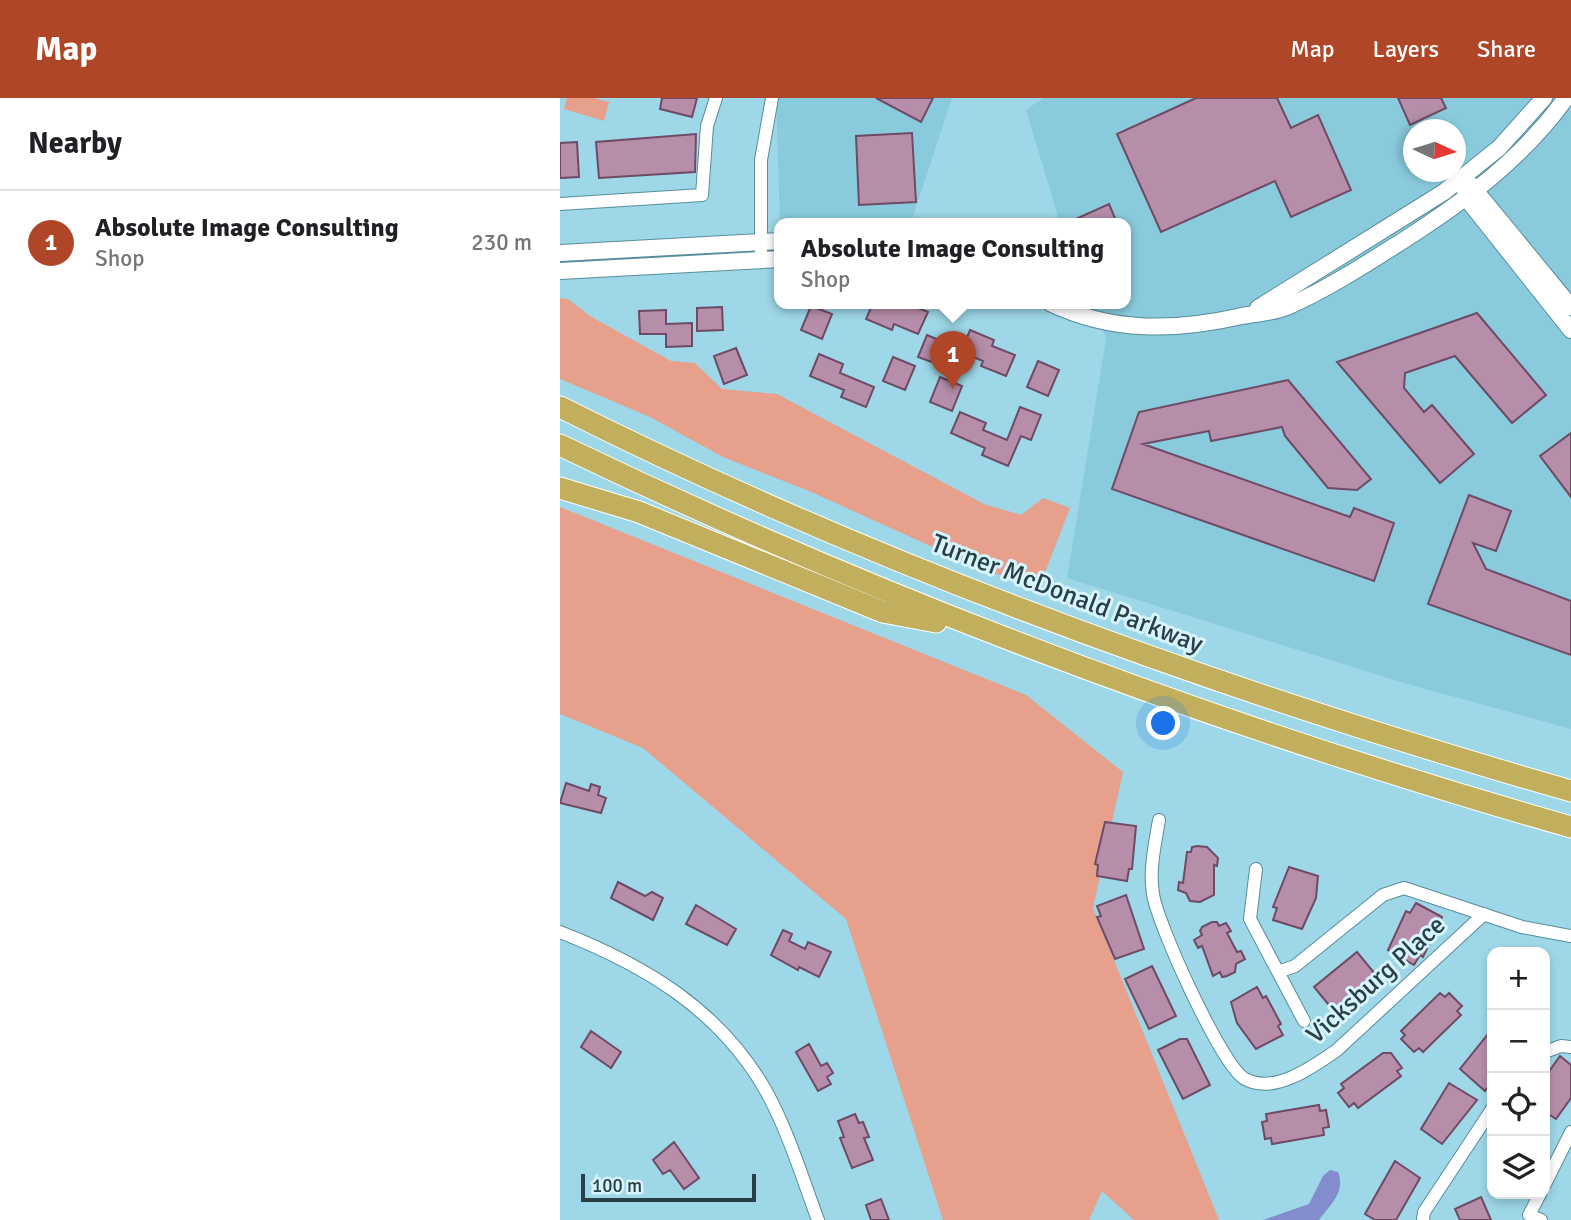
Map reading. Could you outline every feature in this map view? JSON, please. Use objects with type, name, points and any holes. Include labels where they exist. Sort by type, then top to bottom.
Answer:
[{"type":"highway","name":"Turner McDonald Parkway","points":[[560,407],[804,519],[1044,617],[1309,712],[1571,791]]},
{"type":"highway","points":[[560,445],[791,551],[986,631],[1276,736],[1571,827]]},
{"type":"highway","points":[[560,488],[639,512],[883,612],[986,631]]},
{"type":"street","points":[[560,204],[702,195],[707,126],[716,98]]},
{"type":"street","points":[[761,260],[761,160],[772,98]]},
{"type":"street","points":[[1466,176],[1499,148],[1544,98]]},
{"type":"street","points":[[1068,309],[1110,323],[1161,329],[1189,327],[1286,308],[1330,286],[1472,195],[1519,154],[1566,98]]},
{"type":"street","points":[[1243,316],[1294,288],[1457,182]]},
{"type":"street","points":[[1464,182],[1571,330]]},
{"type":"street","points":[[1472,195],[1571,307]]},
{"type":"street","points":[[560,253],[774,241]]},
{"type":"street","points":[[560,271],[774,259]]},
{"type":"street","name":"Vicksburg Place","points":[[1159,820],[1152,873],[1155,908],[1217,1041],[1237,1073],[1246,1080],[1276,1083],[1318,1063],[1337,1049],[1484,914]]},
{"type":"street","points":[[1255,869],[1250,919],[1304,1021]]},
{"type":"street","points":[[1278,972],[1295,966],[1394,889],[1412,889],[1522,927],[1571,936]]},
{"type":"street","points":[[560,932],[627,960],[658,978],[691,1002],[731,1041],[767,1093],[818,1220]]},
{"type":"street","points":[[1550,1050],[1561,1046],[1571,1047]]},
{"type":"street","points":[[1423,1220],[1424,1212],[1487,1117]]},
{"type":"street","points":[[1550,1174],[1571,1132]]},
{"type":"street","points":[[1537,1199],[1529,1215],[1541,1220]]},
{"type":"shaded area","points":[[567,98],[594,98],[609,102],[604,121],[564,109]]},
{"type":"shaded area","points":[[776,98],[952,98],[912,218],[780,218]]},
{"type":"shaded area","points":[[1043,98],[1571,98],[1571,729],[1404,683],[1067,578],[1106,339],[1094,309],[1131,309],[1131,218],[1058,218],[1026,110]]},
{"type":"shaded area","points":[[560,298],[568,299],[590,316],[671,361],[695,363],[722,389],[777,394],[984,504],[1021,515],[1043,498],[1070,508],[1039,588],[979,568],[809,491],[723,457],[650,417],[560,379]]},
{"type":"shaded area","points":[[560,507],[1026,695],[1123,772],[1093,908],[1219,1220],[1134,1220],[1102,1191],[1089,1220],[943,1220],[846,919],[643,748],[560,714]]},
{"type":"shaded area","points":[[1330,1170],[1338,1172],[1340,1186],[1336,1198],[1319,1220],[1263,1220],[1309,1204],[1323,1176]]},
{"type":"building","points":[[662,98],[697,98],[692,117],[660,109]]},
{"type":"building","points":[[876,98],[933,98],[921,122]]},
{"type":"building","points":[[1196,98],[1277,98],[1291,128],[1318,115],[1351,190],[1291,217],[1275,181],[1161,232],[1117,134]]},
{"type":"building","points":[[1398,98],[1441,98],[1446,108],[1423,119],[1407,119]]},
{"type":"building","points":[[912,133],[916,202],[859,205],[856,136]]},
{"type":"building","points":[[696,134],[695,172],[599,178],[596,142]]},
{"type":"building","points":[[577,142],[579,177],[560,178],[560,143]]},
{"type":"building","points":[[1109,204],[1115,218],[1078,218]]},
{"type":"building","points":[[722,307],[723,330],[697,331],[697,308]]},
{"type":"building","points":[[810,309],[832,314],[822,339],[801,330]]},
{"type":"building","points":[[870,309],[921,309],[928,312],[918,334],[894,324],[892,330],[866,319]]},
{"type":"building","points":[[666,310],[666,324],[692,323],[692,346],[666,347],[666,334],[640,334],[639,311]]},
{"type":"building","points":[[1477,313],[1546,395],[1512,423],[1455,356],[1405,373],[1404,388],[1424,412],[1432,405],[1474,454],[1440,483],[1337,362]]},
{"type":"building","points":[[970,330],[994,340],[992,346],[1015,355],[1006,376],[981,366],[983,361],[961,352]]},
{"type":"building","points":[[927,335],[953,346],[945,367],[918,357]]},
{"type":"building","points":[[736,348],[747,375],[724,384],[714,356]]},
{"type":"building","points":[[819,354],[843,364],[840,373],[874,387],[866,407],[841,397],[844,390],[810,376]]},
{"type":"building","points":[[893,357],[915,366],[905,390],[883,381]]},
{"type":"building","points":[[1038,361],[1059,370],[1048,396],[1027,387]]},
{"type":"building","points":[[940,377],[962,386],[952,411],[930,402]]},
{"type":"building","points":[[1288,380],[1371,479],[1357,490],[1328,488],[1285,436],[1282,427],[1211,441],[1209,431],[1143,444],[1350,517],[1354,508],[1394,523],[1374,581],[1112,489],[1139,412]]},
{"type":"building","points":[[1020,407],[1041,415],[1031,440],[1021,436],[1008,466],[982,455],[985,448],[951,433],[960,412],[986,423],[983,430],[1007,440]]},
{"type":"building","points":[[1571,433],[1571,497],[1540,456]]},
{"type":"building","points":[[1469,495],[1511,511],[1496,551],[1473,543],[1486,569],[1571,601],[1571,655],[1428,604]]},
{"type":"building","points":[[566,783],[589,791],[591,784],[600,787],[598,795],[606,798],[601,813],[560,803]]},
{"type":"building","points":[[1105,822],[1136,826],[1132,869],[1129,869],[1127,881],[1097,876],[1098,865],[1095,864]]},
{"type":"building","points":[[1197,846],[1207,847],[1218,858],[1217,866],[1214,865],[1214,895],[1200,902],[1190,901],[1186,893],[1178,890],[1179,882],[1183,883],[1187,852]]},
{"type":"building","points":[[1289,867],[1318,876],[1316,898],[1302,929],[1273,920],[1277,908],[1273,907]]},
{"type":"building","points":[[618,882],[645,896],[652,892],[663,898],[653,920],[611,898]]},
{"type":"building","points":[[1126,895],[1144,949],[1115,959],[1097,917],[1101,916],[1097,906]]},
{"type":"building","points":[[1416,903],[1442,917],[1423,957],[1420,955],[1414,965],[1388,950],[1406,911],[1410,913]]},
{"type":"building","points":[[696,905],[736,929],[727,945],[686,924]]},
{"type":"building","points":[[1217,922],[1219,926],[1226,923],[1231,931],[1227,933],[1237,952],[1241,951],[1245,959],[1236,964],[1235,972],[1227,976],[1222,977],[1220,972],[1213,976],[1202,946],[1198,948],[1194,940],[1202,935],[1202,927]]},
{"type":"building","points":[[783,930],[792,934],[789,941],[805,949],[808,942],[831,952],[819,977],[799,967],[798,970],[771,955]]},
{"type":"building","points":[[1357,952],[1376,975],[1333,1010],[1314,987]]},
{"type":"building","points":[[1152,966],[1176,1016],[1149,1029],[1125,979]]},
{"type":"building","points":[[1257,987],[1263,998],[1266,996],[1281,1024],[1278,1026],[1283,1035],[1256,1049],[1237,1023],[1231,1002]]},
{"type":"building","points":[[1440,993],[1445,997],[1449,993],[1462,1006],[1457,1011],[1461,1015],[1423,1052],[1419,1048],[1414,1052],[1401,1039],[1405,1035],[1401,1031]]},
{"type":"building","points":[[591,1031],[621,1052],[611,1068],[581,1047]]},
{"type":"building","points":[[1487,1035],[1487,1089],[1485,1091],[1460,1069]]},
{"type":"building","points":[[1180,1039],[1187,1039],[1210,1085],[1183,1099],[1158,1050]]},
{"type":"building","points":[[809,1044],[821,1066],[827,1063],[833,1073],[827,1077],[831,1084],[818,1091],[796,1052]]},
{"type":"building","points":[[1383,1053],[1391,1053],[1402,1068],[1397,1071],[1401,1076],[1358,1108],[1354,1103],[1349,1107],[1338,1093],[1344,1088],[1341,1084]]},
{"type":"building","points":[[1560,1056],[1571,1065],[1571,1098],[1556,1119],[1550,1115],[1550,1070]]},
{"type":"building","points":[[1449,1083],[1477,1100],[1442,1144],[1421,1129]]},
{"type":"building","points":[[1319,1105],[1320,1111],[1326,1110],[1329,1127],[1323,1128],[1324,1135],[1272,1144],[1271,1138],[1265,1139],[1262,1122],[1267,1121],[1266,1114]]},
{"type":"building","points":[[855,1114],[859,1123],[863,1122],[869,1137],[864,1138],[873,1160],[852,1168],[840,1138],[844,1137],[838,1121]]},
{"type":"building","points":[[674,1142],[699,1178],[684,1189],[670,1170],[663,1174],[653,1160]]},
{"type":"building","points":[[1395,1161],[1420,1178],[1396,1220],[1375,1220],[1365,1214]]},
{"type":"building","points":[[1481,1197],[1491,1220],[1460,1220],[1455,1209]]},
{"type":"building","points":[[881,1199],[889,1220],[871,1220],[866,1205]]},
{"type":"place","name":"Absolute Image Consulting","points":[[953,389]]}]
